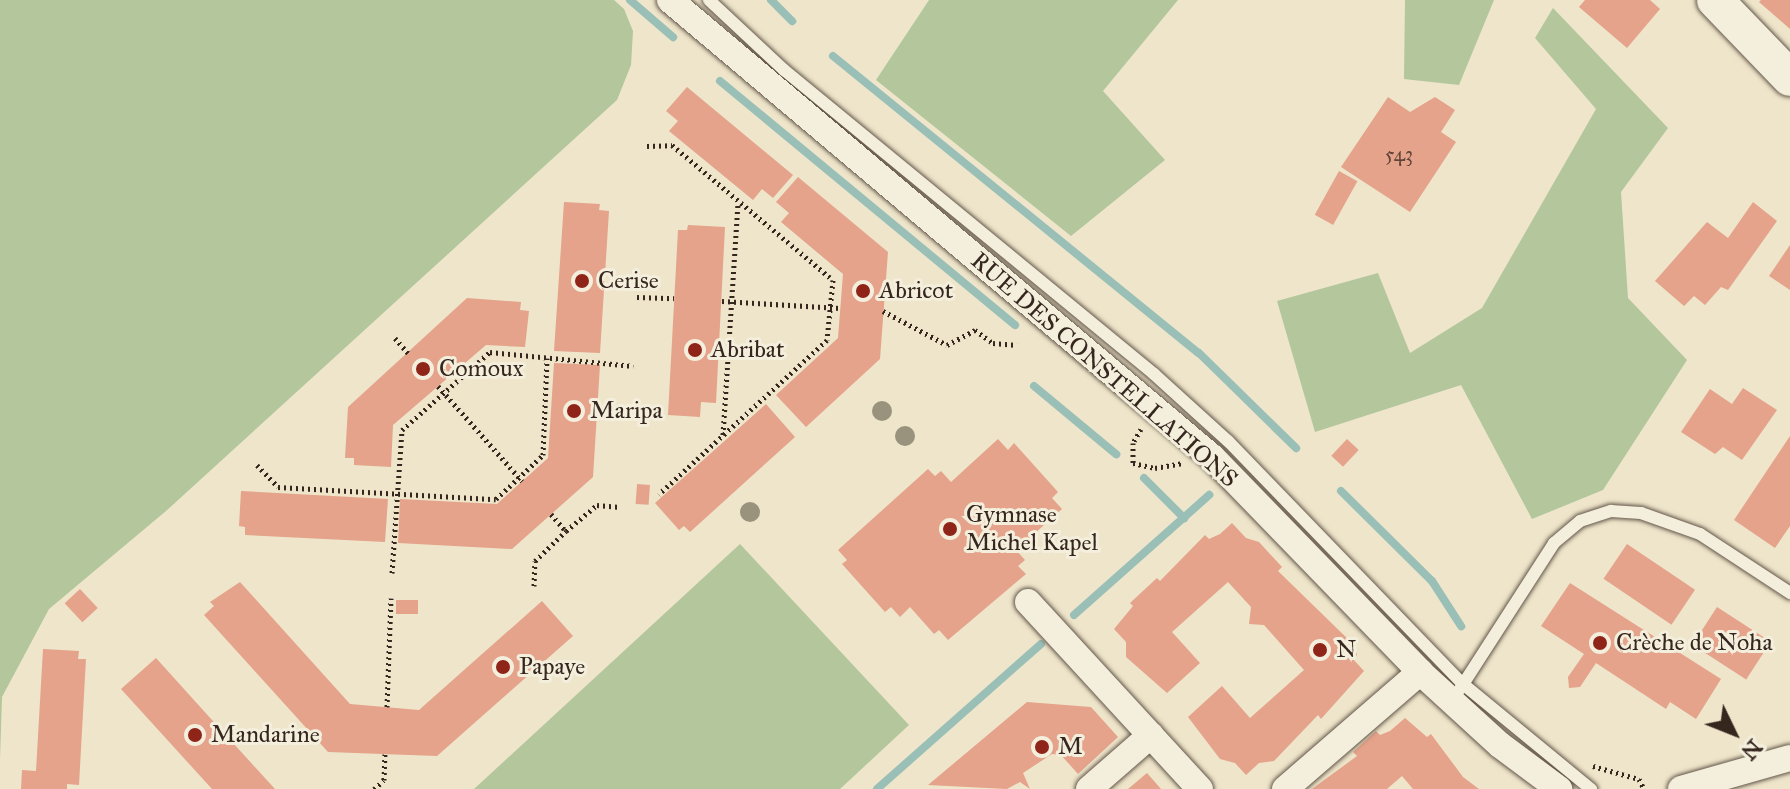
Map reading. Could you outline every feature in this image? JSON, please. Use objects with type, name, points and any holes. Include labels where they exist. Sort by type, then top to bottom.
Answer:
[{"type":"main road","points":[[1715,0],[1790,78]]},
{"type":"street","name":"RUE DES CONSTELLATIONS","points":[[670,0],[1212,457],[1420,672],[1457,693],[1559,789]]},
{"type":"street","points":[[1028,602],[1200,789]]},
{"type":"street","points":[[1285,789],[1420,672]]},
{"type":"street","points":[[1089,789],[1151,735]]},
{"type":"street","points":[[1681,789],[1777,766],[1790,758]]},
{"type":"lane","points":[[709,0],[784,70],[1185,402],[1457,693],[1591,789]]},
{"type":"lane","points":[[1457,693],[1554,543],[1580,521],[1611,511],[1641,513],[1700,534],[1790,593]]},
{"type":"path","points":[[647,146],[672,145],[833,280],[827,340],[659,494]]},
{"type":"path","points":[[723,436],[738,201]]},
{"type":"path","points":[[637,297],[674,298]]},
{"type":"path","points":[[722,301],[840,308]]},
{"type":"path","points":[[883,311],[947,345],[975,330],[993,343],[1017,345]]},
{"type":"path","points":[[395,338],[408,353]]},
{"type":"path","points":[[392,573],[402,430],[490,352],[633,366]]},
{"type":"path","points":[[257,465],[278,487],[496,499],[520,480],[543,455],[547,358]]},
{"type":"path","points":[[438,386],[520,480]]},
{"type":"path","points":[[1133,443],[1133,463],[1155,468]]},
{"type":"path","points":[[534,586],[535,561],[566,531],[597,505],[620,507]]},
{"type":"path","points":[[551,514],[566,531]]},
{"type":"path","points":[[387,707],[391,598]]},
{"type":"path","points":[[374,789],[384,780],[385,754]]},
{"type":"path","points":[[1639,779],[1644,789]]},
{"type":"green space","points":[[0,0],[614,0],[624,9],[633,31],[631,65],[617,100],[166,511],[49,609],[2,697],[0,759]]},
{"type":"green space","points":[[929,0],[1178,0],[1103,91],[1165,160],[1071,236],[876,80]]},
{"type":"green space","points":[[1405,0],[1494,0],[1459,85],[1404,79]]},
{"type":"green space","points":[[1553,8],[1668,128],[1621,192],[1628,298],[1687,360],[1603,490],[1532,519],[1461,385],[1315,432],[1277,301],[1378,273],[1410,353],[1482,308],[1596,109],[1535,38]]},
{"type":"green space","points":[[740,544],[909,725],[840,789],[474,789]]},
{"type":"building","points":[[1585,0],[1650,0],[1660,9],[1627,48],[1579,7]]},
{"type":"building","points":[[1790,0],[1790,29],[1759,2]]},
{"type":"building","points":[[687,87],[793,175],[773,198],[762,189],[753,200],[669,131],[678,121],[666,111]]},
{"type":"building","points":[[1388,97],[1410,112],[1435,97],[1455,110],[1441,132],[1456,142],[1410,212],[1341,167]]},
{"type":"building","points":[[1339,171],[1357,181],[1333,225],[1315,215]]},
{"type":"building","name":"Abricot","points":[[798,177],[888,252],[880,359],[806,427],[776,395],[838,338],[843,274],[781,222],[789,213],[776,202]]},
{"type":"building","name":"Cerise","points":[[564,202],[600,204],[599,210],[609,211],[600,353],[554,351]]},
{"type":"building","points":[[1753,202],[1777,221],[1728,290],[1721,287],[1705,305],[1694,296],[1684,306],[1655,281],[1707,222],[1728,238]]},
{"type":"building","name":"Abribat","points":[[688,225],[725,227],[716,403],[701,402],[700,417],[668,415],[678,230],[687,230]]},
{"type":"building","points":[[1790,245],[1790,290],[1769,276]]},
{"type":"building","name":"Comoux","points":[[467,298],[521,302],[520,310],[529,311],[525,347],[486,345],[393,425],[391,467],[354,465],[354,458],[345,458],[348,407]]},
{"type":"building","name":"Maripa","points":[[554,363],[600,365],[593,477],[512,549],[398,543],[400,499],[497,504],[548,458]]},
{"type":"building","points":[[1743,388],[1777,410],[1742,460],[1723,447],[1715,454],[1681,432],[1710,389],[1732,404]]},
{"type":"building","points":[[766,404],[795,437],[690,532],[684,526],[679,530],[655,503]]},
{"type":"building","points":[[1790,436],[1790,526],[1775,548],[1734,520]]},
{"type":"building","name":"Gymnase Michel Kapel","points":[[998,439],[1008,450],[1014,443],[1058,492],[1052,498],[1062,509],[1016,550],[1025,560],[1018,566],[1026,574],[948,640],[939,630],[934,634],[910,607],[900,617],[891,607],[885,612],[842,564],[847,560],[838,550],[928,469],[935,476],[941,471],[951,482]]},
{"type":"building","points":[[1347,439],[1359,450],[1343,467],[1331,456]]},
{"type":"building","points":[[637,484],[650,485],[649,505],[636,504]]},
{"type":"building","points":[[241,491],[388,499],[385,542],[245,535],[245,527],[239,526]]},
{"type":"building","name":"N","points":[[1232,523],[1246,538],[1259,542],[1282,567],[1278,571],[1353,644],[1357,655],[1353,659],[1364,671],[1321,719],[1318,715],[1274,761],[1259,763],[1246,775],[1235,763],[1220,759],[1188,717],[1222,686],[1250,718],[1304,670],[1264,625],[1249,624],[1251,607],[1228,582],[1172,632],[1200,663],[1167,693],[1126,657],[1126,642],[1114,629],[1133,606],[1130,603],[1157,578],[1160,581],[1205,535],[1209,539]]},
{"type":"building","points":[[1627,544],[1695,590],[1671,625],[1604,579]]},
{"type":"building","name":"Papaye","points":[[240,582],[350,704],[419,710],[542,601],[573,636],[437,756],[328,752],[204,615],[214,606],[210,602]]},
{"type":"building","points":[[1570,583],[1721,679],[1696,719],[1670,702],[1666,709],[1596,663],[1580,687],[1569,688],[1568,677],[1584,654],[1541,626]]},
{"type":"building","points":[[80,589],[98,608],[82,622],[65,603]]},
{"type":"building","points":[[396,600],[418,600],[418,614],[396,614]]},
{"type":"building","points":[[1717,607],[1771,642],[1746,680],[1692,645]]},
{"type":"building","points":[[43,649],[79,651],[78,659],[86,659],[79,785],[67,784],[67,789],[21,789],[22,770],[36,771]]},
{"type":"building","name":"Mandarine","points":[[156,658],[275,789],[212,789],[121,689]]},
{"type":"building","name":"M","points":[[1027,702],[1091,707],[1118,737],[1078,774],[1061,755],[1052,754],[1023,773],[1030,789],[1020,782],[1007,789],[928,785]]},
{"type":"building","points":[[1405,718],[1427,737],[1431,734],[1463,777],[1479,789],[1413,789],[1402,776],[1387,789],[1312,789],[1357,756],[1353,752],[1376,731],[1380,735],[1390,731]]},
{"type":"building","points":[[1147,773],[1161,789],[1128,789]]},
{"type":"waterway","points":[[630,0],[673,37]]},
{"type":"waterway","points":[[771,0],[792,21]]},
{"type":"waterway","points":[[833,56],[1199,353],[1296,448]]},
{"type":"waterway","points":[[720,81],[1015,325]]},
{"type":"waterway","points":[[1034,386],[1116,454]]},
{"type":"waterway","points":[[1144,478],[1184,518]]},
{"type":"waterway","points":[[1341,491],[1432,581],[1461,626]]},
{"type":"waterway","points":[[1074,615],[1209,495]]},
{"type":"waterway","points":[[877,789],[1041,644]]},
{"type":"place","name":"Cerise","points":[[582,281]]},
{"type":"place","name":"Abricot","points":[[863,291]]},
{"type":"place","name":"Abribat","points":[[695,350]]},
{"type":"place","name":"Comoux","points":[[423,369]]},
{"type":"place","name":"Maripa","points":[[574,411]]},
{"type":"place","name":"Gymnase Michel Kapel","points":[[950,529]]},
{"type":"place","name":"Crèche de Noha","points":[[1600,643]]},
{"type":"place","name":"N","points":[[1320,650]]},
{"type":"place","name":"Papaye","points":[[503,667]]},
{"type":"place","name":"Mandarine","points":[[195,735]]},
{"type":"place","name":"M","points":[[1042,747]]}]
